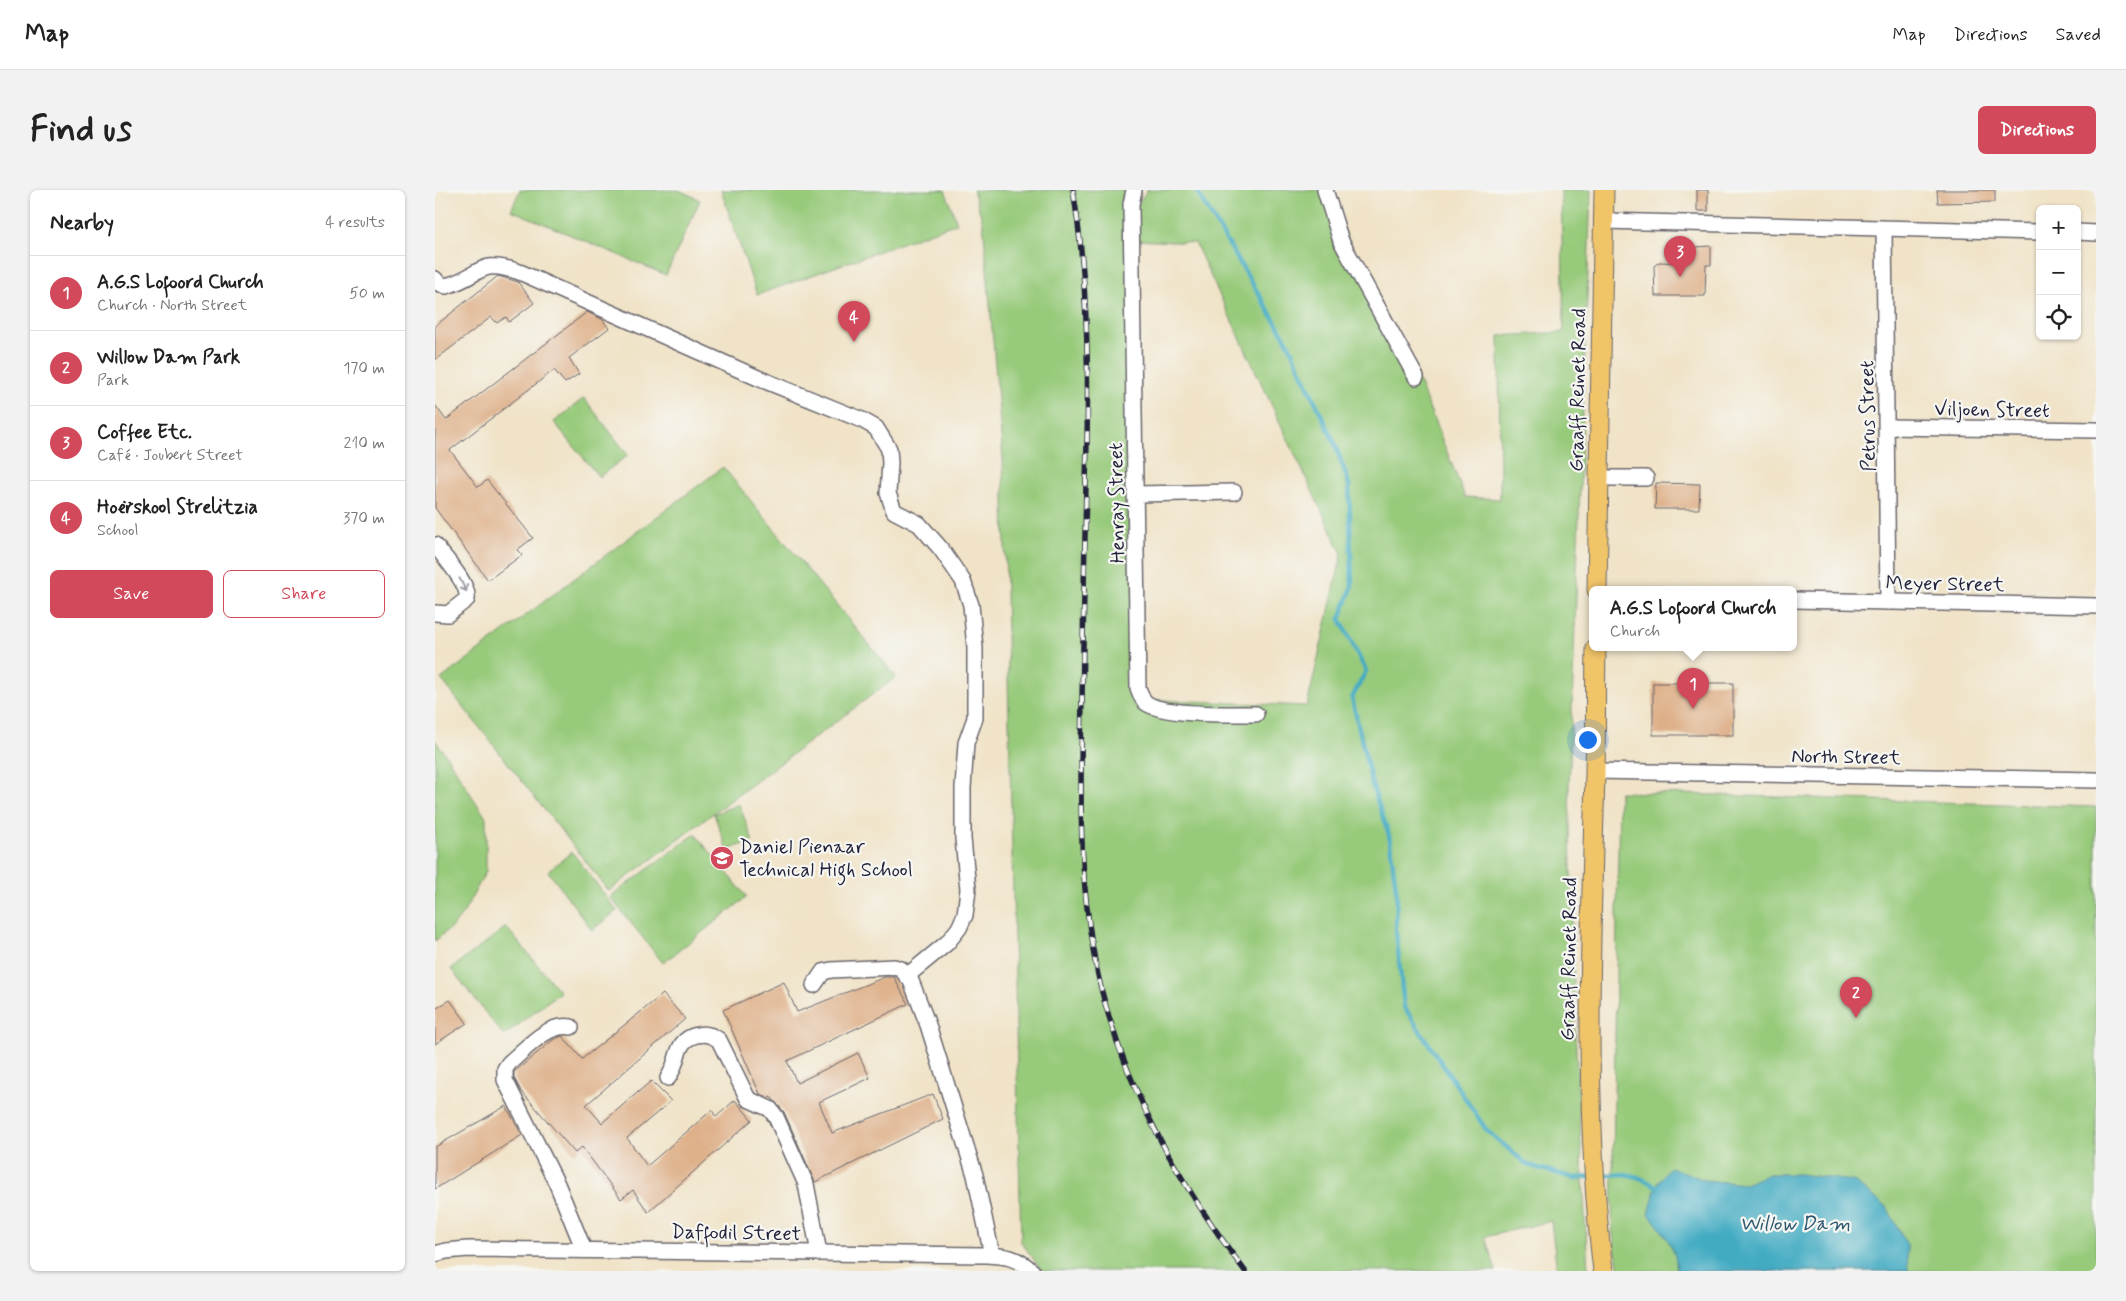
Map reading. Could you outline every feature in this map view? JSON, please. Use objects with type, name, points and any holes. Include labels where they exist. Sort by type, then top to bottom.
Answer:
[{"type":"main road","name":"Graaff Reinet Road","points":[[1597,586],[1604,190]]},
{"type":"main road","name":"Graaff Reinet Road","points":[[1596,651],[1589,1018],[1594,1185],[1603,1271]]},
{"type":"street","name":"Henray Street","points":[[1134,190],[1131,204],[1137,494],[1137,675],[1139,692],[1145,701],[1160,709],[1176,712],[1256,714]]},
{"type":"street","points":[[1325,190],[1341,241],[1416,378]]},
{"type":"street","points":[[1603,222],[2036,232]]},
{"type":"street","name":"Petrus Street","points":[[1884,229],[1888,602]]},
{"type":"street","points":[[2081,232],[2096,233]]},
{"type":"street","points":[[435,279],[438,283],[446,286],[491,266],[503,266],[758,378],[862,420],[875,428],[884,439],[889,449],[888,493],[890,502],[894,511],[919,524],[941,549],[963,581],[971,605],[975,648],[975,718],[966,743],[963,788],[963,839],[968,889],[965,915],[959,928],[947,942],[907,976]]},
{"type":"street","name":"Viljoen Street","points":[[1887,427],[2096,430]]},
{"type":"street","points":[[1599,478],[1646,478]]},
{"type":"street","points":[[1137,494],[1234,492]]},
{"type":"street","points":[[435,545],[461,580],[468,595],[467,599],[447,614],[440,615],[435,613]]},
{"type":"street","name":"Meyer Street","points":[[1797,600],[2096,606]]},
{"type":"street","name":"North Street","points":[[1595,771],[2096,780]]},
{"type":"street","points":[[814,985],[823,972],[837,969],[894,967],[901,969],[907,976],[914,987],[928,1025],[975,1175],[992,1255]]},
{"type":"street","points":[[571,1027],[560,1025],[543,1034],[509,1063],[505,1069],[505,1080],[557,1184],[584,1250]]},
{"type":"street","points":[[668,1078],[675,1069],[680,1047],[685,1040],[694,1035],[702,1034],[713,1036],[719,1040],[748,1099],[769,1110],[776,1117],[806,1184],[819,1253]]},
{"type":"street","name":"Daffodil Street","points":[[435,1254],[468,1249],[992,1255],[1010,1256],[1032,1271]]},
{"type":"green space","points":[[520,190],[679,190],[700,200],[666,275],[511,210]]},
{"type":"green space","points":[[721,190],[945,190],[957,223],[757,295]]},
{"type":"green space","points":[[973,190],[1139,190],[1130,204],[1139,699],[1307,706],[1342,554],[1195,243],[1137,240],[1137,206],[1147,190],[1324,190],[1419,382],[1465,497],[1500,499],[1499,336],[1564,332],[1561,190],[1591,190],[1569,788],[1575,1030],[1588,1271],[1557,1271],[1551,1221],[1485,1237],[1496,1271],[1042,1271],[1021,1242],[1003,459],[983,222]]},
{"type":"green space","points":[[584,398],[628,455],[599,477],[554,422]]},
{"type":"green space","points":[[723,467],[896,677],[609,891],[441,679]]},
{"type":"green space","points":[[435,740],[486,818],[486,871],[464,912],[453,926],[435,941]]},
{"type":"green space","points":[[1619,792],[2096,807],[2096,1271],[1619,1271],[1612,1229]]},
{"type":"green space","points":[[739,804],[753,841],[727,850],[714,814]]},
{"type":"green space","points":[[695,834],[747,897],[663,963],[610,897]]},
{"type":"green space","points":[[572,852],[617,911],[592,930],[548,871]]},
{"type":"green space","points":[[506,927],[560,992],[504,1036],[451,969]]},
{"type":"water","name":"Willow Dam","points":[[1670,1167],[1705,1180],[1745,1184],[1769,1174],[1799,1174],[1853,1181],[1887,1207],[1907,1245],[1908,1271],[1676,1271],[1675,1255],[1672,1248],[1649,1214],[1656,1186]]},
{"type":"building","points":[[1697,190],[1708,190],[1708,211],[1697,211]]},
{"type":"building","points":[[1937,190],[1995,190],[1995,202],[1938,203]]},
{"type":"building","points":[[1711,246],[1711,265],[1706,265],[1705,296],[1655,296],[1654,266],[1659,262],[1687,263],[1688,252],[1695,252],[1695,247]]},
{"type":"building","points":[[498,276],[518,282],[534,303],[509,322],[506,317],[497,323],[491,317],[435,360],[435,326]]},
{"type":"building","points":[[587,312],[602,319],[609,328],[569,358],[579,374],[565,383],[554,370],[450,450],[478,487],[487,480],[533,538],[517,550],[522,555],[488,580],[435,508],[435,405],[446,420]]},
{"type":"building","points":[[1656,483],[1700,484],[1699,509],[1655,509]]},
{"type":"building","points":[[1653,683],[1733,683],[1733,735],[1653,735]]},
{"type":"building","points":[[885,977],[894,977],[908,1004],[787,1061],[797,1083],[858,1053],[870,1078],[819,1102],[832,1133],[933,1094],[943,1119],[815,1182],[784,1112],[772,1098],[760,1094],[723,1010],[784,982],[797,1012]]},
{"type":"building","points":[[663,994],[685,1019],[586,1105],[602,1123],[651,1081],[671,1101],[627,1138],[647,1166],[712,1110],[716,1117],[735,1100],[752,1120],[648,1212],[633,1190],[621,1199],[582,1147],[575,1153],[521,1091],[514,1078],[514,1072],[553,1040],[562,1036],[582,1059]]},
{"type":"building","points":[[450,1000],[467,1023],[435,1044],[435,1009]]},
{"type":"building","points":[[506,1106],[522,1135],[435,1189],[435,1147]]},
{"type":"waterway","points":[[1196,190],[1287,341],[1335,444],[1349,484],[1352,587],[1340,619],[1366,671],[1352,698],[1372,785],[1389,835],[1397,896],[1396,931],[1404,1007],[1487,1131],[1528,1165],[1574,1178],[1590,1177]]},
{"type":"waterway","points":[[1598,1176],[1615,1174],[1634,1176],[1656,1186]]},
{"type":"railway","points":[[1073,190],[1082,262],[1087,336],[1081,811],[1088,920],[1102,992],[1113,1030],[1142,1104],[1199,1206],[1245,1271]]},
{"type":"place","name":"Coffee Etc.","points":[[1680,277]]},
{"type":"place","name":"Hoërskool Strelitzia","points":[[854,342]]},
{"type":"place","name":"A.G.S Lofoord Church","points":[[1693,709]]},
{"type":"place","name":"Daniel Pienaar Technical High School","points":[[722,858]]},
{"type":"place","name":"Willow Dam Park","points":[[1856,1018]]}]
